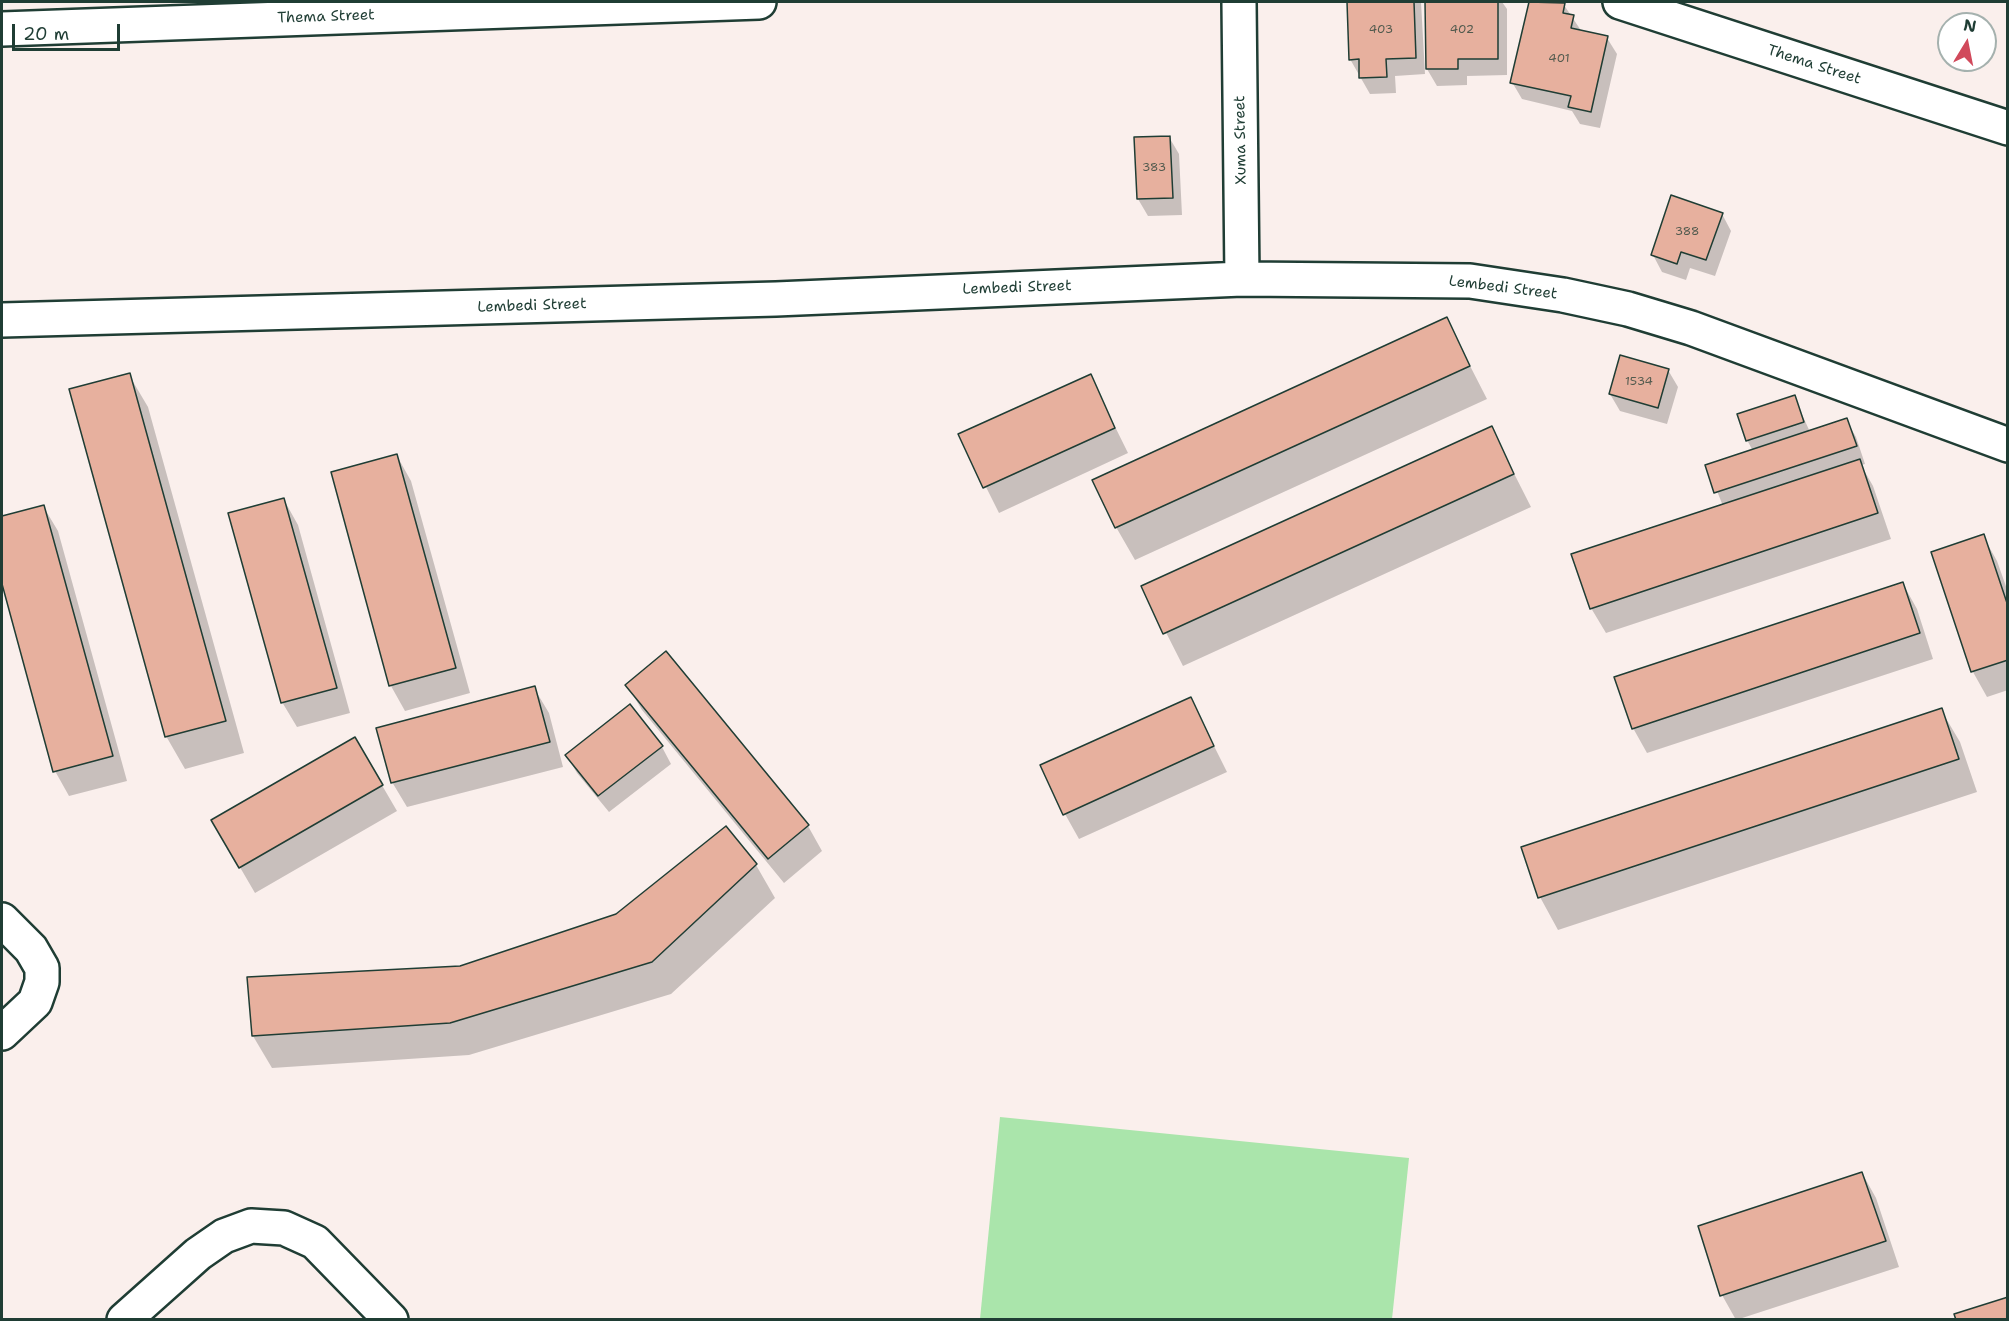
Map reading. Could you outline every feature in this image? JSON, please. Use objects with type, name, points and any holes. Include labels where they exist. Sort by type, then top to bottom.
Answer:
[{"type":"street","name":"Thema Street","points":[[2,29],[759,2]]},
{"type":"street","name":"Xuma Street","points":[[1239,2],[1242,279]]},
{"type":"street","name":"Thema Street","points":[[1620,2],[2007,128]]},
{"type":"street","name":"Lembedi Street","points":[[2,320],[776,299],[1242,279],[1470,281],[1617,306],[1691,327],[2007,445]]},
{"type":"street","points":[[2,920],[31,949],[42,968],[42,982],[35,1002],[2,1033]]},
{"type":"street","points":[[124,1320],[198,1254],[224,1236],[251,1227],[284,1228],[315,1242],[391,1320]]},
{"type":"green space","points":[[1000,1117],[1409,1158],[1392,1319],[980,1319]]},
{"type":"building","points":[[1347,2],[1414,2],[1416,58],[1386,59],[1387,77],[1359,78],[1359,59],[1349,60]]},
{"type":"building","points":[[1425,2],[1498,2],[1498,59],[1458,59],[1458,69],[1426,69]]},
{"type":"building","points":[[1529,2],[1565,3],[1563,13],[1574,15],[1571,28],[1608,36],[1591,112],[1568,107],[1571,96],[1510,83]]},
{"type":"building","points":[[1170,136],[1173,198],[1137,199],[1134,137]]},
{"type":"building","points":[[1671,195],[1723,213],[1706,260],[1681,252],[1677,264],[1651,255]]},
{"type":"building","points":[[1447,317],[1470,366],[1115,528],[1092,480]]},
{"type":"building","points":[[1620,355],[1669,369],[1658,408],[1609,394]]},
{"type":"building","points":[[130,373],[226,721],[165,737],[69,389]]},
{"type":"building","points":[[1091,374],[1115,428],[983,488],[958,434]]},
{"type":"building","points":[[1795,395],[1804,422],[1746,441],[1737,414]]},
{"type":"building","points":[[1847,418],[1857,446],[1714,493],[1705,465]]},
{"type":"building","points":[[1492,426],[1514,474],[1163,634],[1141,586]]},
{"type":"building","points":[[397,454],[456,668],[389,686],[331,472]]},
{"type":"building","points":[[1860,459],[1878,513],[1590,609],[1571,554]]},
{"type":"building","points":[[284,498],[337,688],[281,703],[228,513]]},
{"type":"building","points":[[44,505],[113,756],[53,772],[2,584],[2,516]]},
{"type":"building","points":[[1984,534],[2008,606],[2008,660],[1971,672],[1931,552]]},
{"type":"building","points":[[1903,582],[1920,633],[1632,729],[1614,677]]},
{"type":"building","points":[[666,651],[809,825],[768,859],[625,685]]},
{"type":"building","points":[[535,686],[550,742],[391,783],[376,728]]},
{"type":"building","points":[[1191,697],[1214,746],[1063,815],[1040,765]]},
{"type":"building","points":[[630,704],[663,746],[598,796],[565,755]]},
{"type":"building","points":[[1942,708],[1959,759],[1538,898],[1521,847]]},
{"type":"building","points":[[355,737],[383,785],[239,868],[211,820]]},
{"type":"building","points":[[726,826],[757,864],[652,962],[450,1023],[252,1036],[247,977],[460,966],[616,914]]},
{"type":"building","points":[[1862,1172],[1886,1241],[1720,1296],[1698,1226]]},
{"type":"building","points":[[2008,1297],[2008,1320],[1956,1320],[1954,1314]]}]
